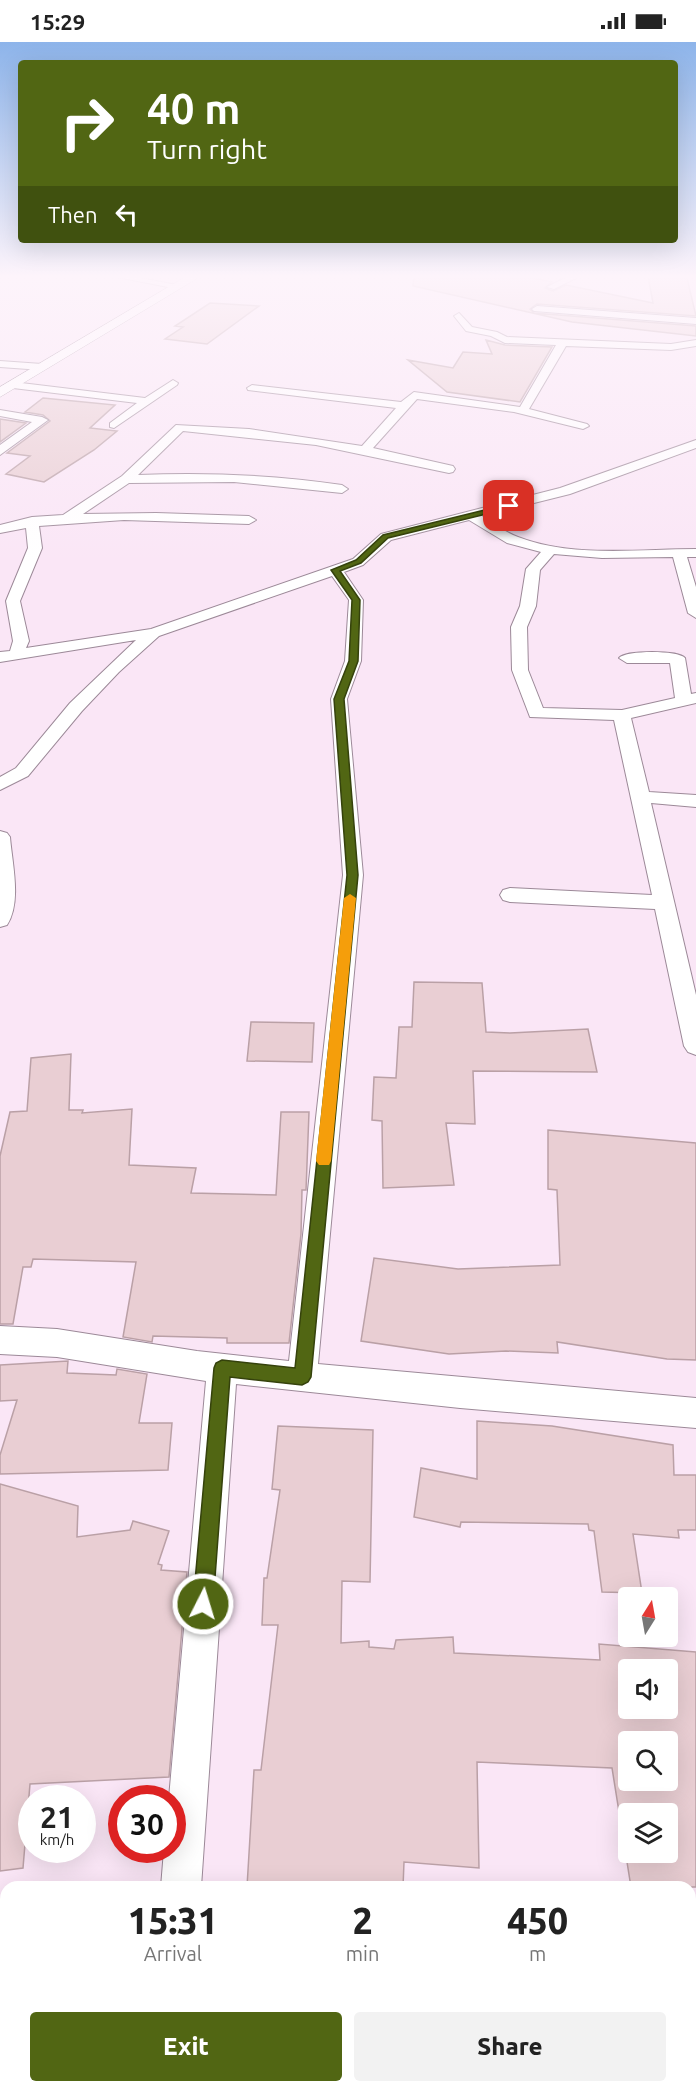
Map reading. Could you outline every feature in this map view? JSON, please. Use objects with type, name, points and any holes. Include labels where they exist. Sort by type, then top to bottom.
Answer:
[{"type":"street","points":[[5,388],[34,372]]},
{"type":"street","points":[[523,411],[546,372]]},
{"type":"street","points":[[114,425],[173,383]]},
{"type":"street","points":[[5,388],[146,401]]},
{"type":"street","points":[[252,388],[404,406]]},
{"type":"street","points":[[366,449],[414,395],[523,411],[583,426]]},
{"type":"street","points":[[0,413],[42,420],[0,451]]},
{"type":"street","points":[[66,519],[126,479],[180,427],[248,432],[366,449],[449,469]]},
{"type":"street","points":[[0,657],[154,633],[358,562],[386,537],[565,491],[694,446]]},
{"type":"street","points":[[126,479],[225,477],[306,483],[342,489]]},
{"type":"street","points":[[0,529],[32,521],[110,516],[249,520]]},
{"type":"street","points":[[472,516],[512,540],[551,549],[602,553],[696,553]]},
{"type":"street","points":[[16,655],[21,641],[13,601],[35,548],[32,521]]},
{"type":"street","points":[[551,549],[533,568],[528,606],[519,627],[520,670],[536,713],[622,715],[690,699],[677,658],[627,658]]},
{"type":"street","points":[[679,553],[696,613]]},
{"type":"street","points":[[302,1377],[353,875],[339,699],[353,661],[356,600],[335,570]]},
{"type":"street","points":[[0,784],[22,772],[76,707],[113,669],[154,633]]},
{"type":"street","points":[[622,715],[696,1047]]},
{"type":"street","points":[[640,797],[696,801]]},
{"type":"street","points":[[0,837],[4,900],[0,920]]},
{"type":"street","points":[[510,895],[664,903]]},
{"type":"street","points":[[0,1340],[40,1340],[222,1368],[302,1377],[518,1399],[696,1413]]},
{"type":"street","points":[[181,1881],[222,1368]]},
{"type":"building","points":[[422,372],[538,372],[520,402],[447,392]]},
{"type":"building","points":[[43,398],[115,405],[90,428],[117,431],[94,450],[44,482],[6,474],[30,456],[7,453],[50,421],[43,415],[25,412]]},
{"type":"building","points":[[0,419],[26,423],[0,442]]},
{"type":"building","points":[[414,982],[482,983],[486,1032],[588,1029],[597,1072],[473,1071],[475,1124],[446,1123],[454,1185],[383,1188],[382,1121],[372,1120],[374,1077],[396,1078],[399,1027],[412,1027]]},
{"type":"building","points":[[251,1022],[314,1023],[312,1062],[247,1061]]},
{"type":"building","points":[[71,1054],[69,1110],[83,1110],[82,1113],[132,1109],[129,1165],[196,1168],[191,1193],[276,1195],[281,1112],[309,1112],[306,1190],[302,1190],[301,1234],[289,1343],[227,1343],[227,1338],[153,1336],[152,1342],[123,1337],[136,1262],[33,1259],[31,1267],[23,1267],[13,1324],[0,1324],[0,1156],[10,1112],[27,1111],[31,1058]]},
{"type":"building","points":[[548,1130],[696,1143],[696,1360],[667,1359],[557,1342],[558,1353],[506,1351],[449,1354],[361,1341],[374,1258],[458,1269],[560,1265],[557,1190],[548,1189]]},
{"type":"building","points":[[68,1361],[67,1373],[116,1375],[117,1369],[147,1374],[139,1423],[172,1423],[168,1470],[0,1474],[0,1455],[17,1400],[0,1401],[0,1365]]},
{"type":"building","points":[[477,1421],[552,1426],[673,1445],[674,1475],[696,1475],[696,1530],[678,1530],[679,1538],[633,1534],[641,1587],[618,1587],[618,1592],[602,1592],[594,1531],[589,1530],[588,1524],[461,1522],[460,1527],[414,1517],[421,1468],[477,1479]]},
{"type":"building","points":[[278,1426],[373,1430],[370,1582],[342,1581],[341,1643],[369,1641],[369,1647],[394,1649],[396,1640],[453,1637],[454,1653],[600,1660],[599,1644],[696,1652],[696,1881],[630,1881],[627,1863],[678,1863],[678,1803],[618,1803],[618,1806],[612,1768],[477,1762],[479,1868],[404,1862],[403,1881],[247,1881],[254,1770],[261,1770],[278,1625],[262,1625],[264,1578],[267,1578],[280,1490],[272,1489]]},
{"type":"building","points":[[0,1484],[78,1506],[77,1537],[130,1530],[133,1521],[169,1531],[158,1564],[162,1565],[161,1570],[187,1572],[169,1777],[18,1785],[18,1863],[23,1863],[23,1868],[0,1871]]},
{"type":"slow traffic","points":[[324,1161],[350,898]]},
{"type":"route","points":[[203,1604],[222,1368],[302,1377],[353,875],[339,699],[353,661],[356,600],[335,570],[358,562],[386,537],[509,506]]}]
